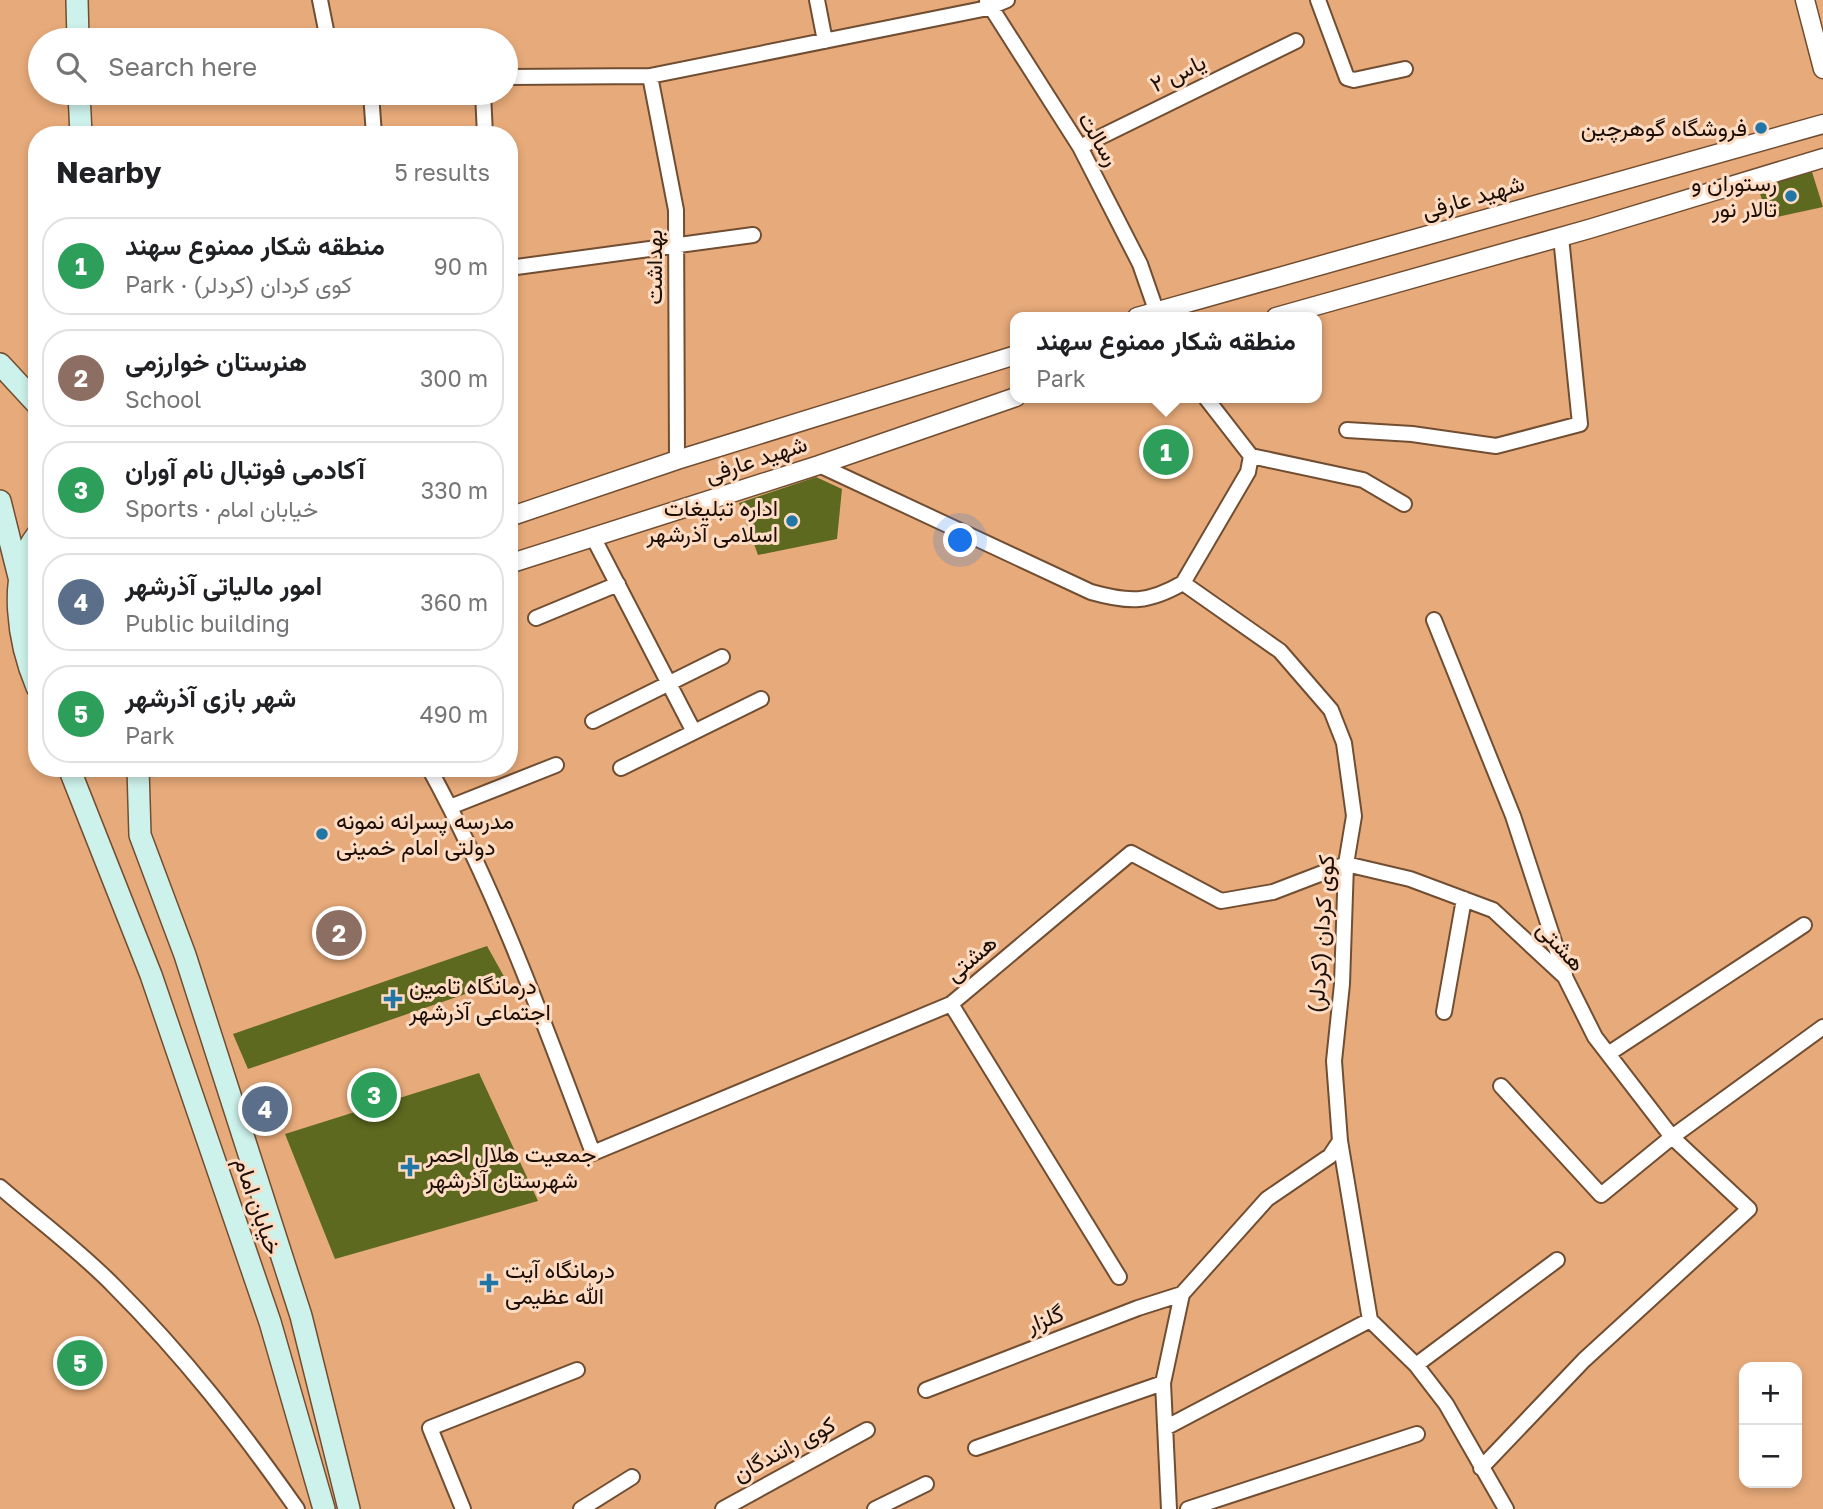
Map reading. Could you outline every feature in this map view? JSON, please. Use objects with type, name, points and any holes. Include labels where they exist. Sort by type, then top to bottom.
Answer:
[{"type":"main road","points":[[77,0],[78,28]]},
{"type":"main road","points":[[80,105],[81,126]]},
{"type":"main road","points":[[0,364],[28,394]]},
{"type":"main road","points":[[0,501],[20,583]]},
{"type":"main road","points":[[28,554],[22,567],[20,583],[22,635],[28,666]]},
{"type":"main road","name":"خیابان امام","points":[[73,777],[151,975],[270,1322],[323,1505]]},
{"type":"main road","name":"خیابان امام","points":[[138,777],[140,835],[185,955],[301,1315],[349,1509]]},
{"type":"street","points":[[320,0],[326,28]]},
{"type":"street","points":[[817,0],[825,41]]},
{"type":"street","points":[[518,77],[650,76],[825,41],[1007,0]]},
{"type":"street","points":[[1318,0],[1347,78],[1354,80],[1405,69]]},
{"type":"street","points":[[1805,0],[1823,69]]},
{"type":"street","name":"رسالت","points":[[987,4],[1080,146],[1140,264],[1154,312]]},
{"type":"street","name":"یاس ۲","points":[[1080,146],[1296,41]]},
{"type":"street","name":"بهداشت","points":[[650,76],[676,210],[677,460]]},
{"type":"street","points":[[372,105],[373,126]]},
{"type":"street","points":[[484,105],[485,126]]},
{"type":"street","name":"شهید عارفی","points":[[1162,312],[1823,124]]},
{"type":"street","points":[[1294,312],[1561,237],[1823,158]]},
{"type":"street","points":[[518,267],[753,235]]},
{"type":"street","points":[[1347,430],[1412,434],[1496,446],[1580,424],[1561,237]]},
{"type":"street","name":"شهید عارفی","points":[[518,514],[677,460],[1010,357]]},
{"type":"street","name":"شهید عارفی","points":[[518,561],[819,465],[1010,399]]},
{"type":"street","points":[[1210,403],[1251,456],[1363,480],[1404,504]]},
{"type":"street","points":[[819,465],[1091,592],[1115,598],[1155,598],[1183,583],[1248,472],[1251,456]]},
{"type":"street","points":[[593,537],[694,732]]},
{"type":"street","name":"کوی کردان (کردلر)","points":[[1183,583],[1280,651],[1331,710],[1344,743],[1354,816],[1346,864],[1342,984],[1334,1061],[1340,1141],[1370,1320]]},
{"type":"street","points":[[536,618],[618,584]]},
{"type":"street","points":[[1434,620],[1513,816],[1565,977]]},
{"type":"street","points":[[593,722],[722,657]]},
{"type":"street","points":[[621,768],[761,699]]},
{"type":"street","points":[[450,807],[556,765]]},
{"type":"street","points":[[434,777],[450,807],[538,1007],[593,1153],[951,1004],[1119,1277]]},
{"type":"street","name":"هشتی","points":[[951,1004],[1131,853],[1222,901],[1273,892],[1346,864],[1410,878],[1493,910],[1565,977],[1595,1037],[1672,1137],[1749,1209],[1584,1360],[1481,1468]]},
{"type":"street","points":[[1444,1012],[1464,899]]},
{"type":"street","points":[[1608,1054],[1804,925]]},
{"type":"street","points":[[1501,1086],[1601,1195],[1672,1137],[1823,1027]]},
{"type":"street","points":[[1169,1509],[1163,1383],[1182,1294],[1267,1199],[1330,1156],[1340,1141]]},
{"type":"street","points":[[0,1187],[112,1284],[179,1354],[235,1420],[298,1509]]},
{"type":"street","points":[[1416,1365],[1557,1260]]},
{"type":"street","name":"گلزار","points":[[926,1390],[1182,1294]]},
{"type":"street","points":[[1167,1427],[1370,1320],[1416,1365],[1446,1404],[1506,1509]]},
{"type":"street","points":[[463,1509],[430,1428],[577,1370]]},
{"type":"street","points":[[976,1448],[1163,1383]]},
{"type":"street","name":"کوی رانندگان","points":[[723,1509],[867,1430]]},
{"type":"street","points":[[1188,1509],[1417,1434]]},
{"type":"street","points":[[581,1509],[632,1477]]},
{"type":"street","points":[[875,1509],[926,1484]]},
{"type":"shaded area","points":[[0,0],[1823,0],[1823,1509],[0,1509]]},
{"type":"building","name":"رستوران و تالار نور","points":[[1812,172],[1823,207],[1768,219],[1758,187]]},
{"type":"building","name":"اداره تبلیغات اسلامی آذرشهر","points":[[816,477],[842,489],[837,539],[758,555],[739,503]]},
{"type":"building","name":"درمانگاه تامین اجتماعی آذرشهر","points":[[487,946],[506,980],[248,1069],[233,1034]]},
{"type":"building","name":"جمعیت هلال احمر شهرستان آذرشهر","points":[[479,1073],[538,1201],[335,1259],[285,1134]]},
{"type":"place","name":"فروشگاه گوهرچین","points":[[1761,128]]},
{"type":"place","name":"رستوران و تالار نور","points":[[1791,196]]},
{"type":"place","name":"منطقه شکار ممنوع سهند","points":[[1166,452]]},
{"type":"place","name":"اداره تبلیغات اسلامی آذرشهر","points":[[792,521]]},
{"type":"place","name":"مدرسه پسرانه نمونه دولتی امام خمینی","points":[[322,834]]},
{"type":"place","name":"هنرستان خوارزمی","points":[[339,933]]},
{"type":"place","name":"درمانگاه تامین اجتماعی آذرشهر","points":[[393,999]]},
{"type":"place","name":"آکادمی فوتبال نام آوران","points":[[374,1095]]},
{"type":"place","name":"امور مالیاتی آذرشهر","points":[[265,1109]]},
{"type":"place","name":"جمعیت هلال احمر شهرستان آذرشهر","points":[[410,1167]]},
{"type":"place","name":"درمانگاه آیت الله عظیمی","points":[[489,1283]]},
{"type":"place","name":"شهر بازی آذرشهر","points":[[80,1363]]}]
